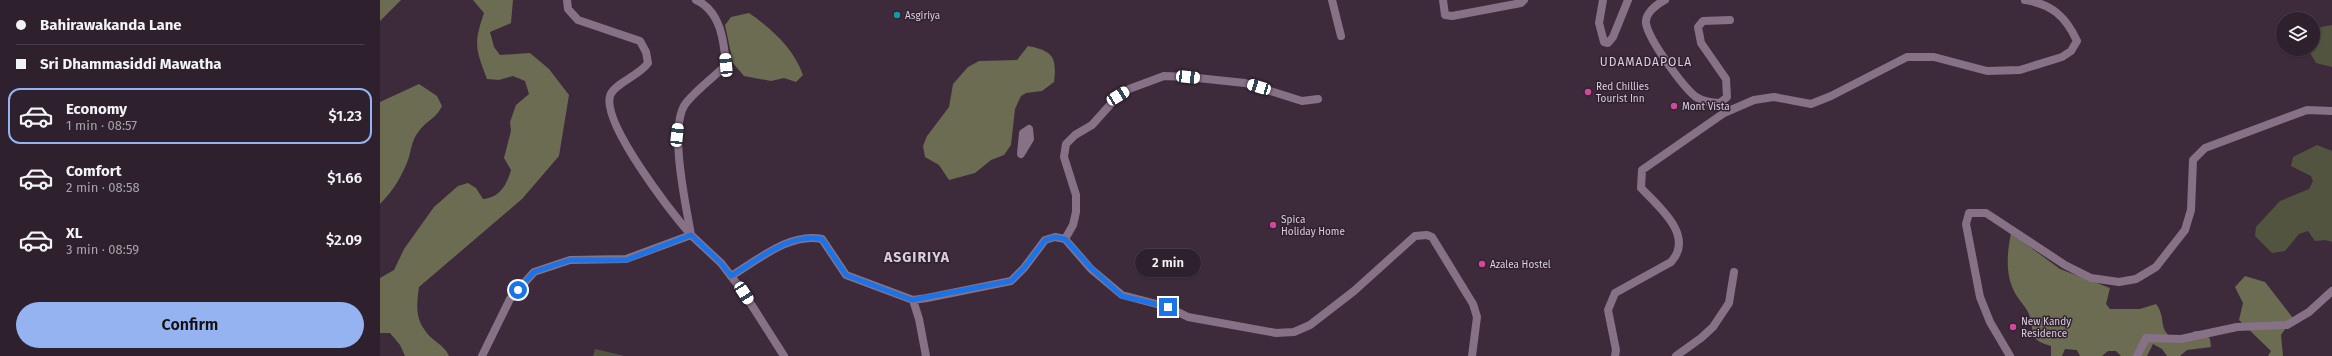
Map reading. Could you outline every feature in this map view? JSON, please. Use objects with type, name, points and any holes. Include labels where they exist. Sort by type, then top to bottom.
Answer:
[{"type":"street","points":[[567,0],[568,9],[578,20],[640,42],[646,52],[648,63],[642,72],[615,87],[609,97],[612,113],[619,132],[663,202],[691,235],[721,263],[784,356]]},
{"type":"street","points":[[691,235],[677,135],[678,117],[686,103],[726,65],[724,43],[715,16],[696,0]]},
{"type":"street","points":[[1332,0],[1341,36]]},
{"type":"street","points":[[1443,0],[1445,15],[1452,16],[1521,3],[1524,0]]},
{"type":"street","points":[[1602,0],[1599,23],[1604,42],[1608,43],[1613,37],[1628,0]]},
{"type":"street","points":[[1665,0],[1656,5],[1648,15],[1646,22],[1650,36],[1684,84],[1696,97],[1708,102],[1720,103],[1727,97],[1726,79],[1701,43],[1698,27],[1703,21],[1730,20]]},
{"type":"street","points":[[1614,356],[1616,350],[1608,310],[1615,293],[1671,262],[1678,255],[1679,247],[1675,225],[1641,188],[1642,170],[1724,113],[1754,100],[1774,97],[1811,104],[1831,96],[1907,57],[1934,57],[1987,71],[2020,70],[2062,57],[2071,51],[2077,41],[2068,22],[2049,7],[2025,0]]},
{"type":"street","points":[[1065,239],[1073,225],[1076,212],[1076,195],[1064,157],[1066,144],[1075,135],[1092,125],[1118,96],[1129,89],[1164,76],[1188,77],[1245,83],[1302,101],[1318,99]]},
{"type":"street","points":[[2010,356],[1990,322],[1980,297],[1966,224],[1968,213],[1986,213],[2065,265],[2091,278],[2119,282],[2136,279],[2156,268],[2185,230],[2191,210],[2193,160],[2205,148],[2307,110],[2332,111]]},
{"type":"street","points":[[1029,129],[1030,139],[1021,154],[1023,133],[1029,129]]},
{"type":"street","points":[[482,356],[510,299],[534,272],[570,260],[626,260],[691,235]]},
{"type":"street","points":[[731,276],[794,239],[813,237],[822,239],[846,275],[912,300],[1011,281],[1024,268],[1045,240],[1055,237],[1065,239],[1091,268],[1122,296],[1168,307],[1188,316],[1276,333],[1294,332],[1310,325],[1354,291],[1416,236],[1427,235],[1432,237],[1473,304],[1477,317],[1472,356]]},
{"type":"street","points":[[1676,356],[1709,330],[1729,303],[1734,272]]},
{"type":"street","points":[[2137,356],[2146,338],[2181,339],[2237,327],[2287,325],[2309,312],[2332,291]]},
{"type":"street","points":[[912,300],[919,319],[926,356]]},
{"type":"green space","points":[[380,0],[401,0],[380,21]]},
{"type":"green space","points":[[473,0],[513,0],[511,23],[490,32],[494,47],[500,55],[530,53],[549,69],[569,95],[559,156],[522,199],[419,287],[417,309],[421,324],[427,333],[444,348],[449,356],[405,356],[400,345],[390,333],[380,333],[380,278],[394,270],[404,249],[434,207],[458,186],[468,183],[476,188],[483,199],[494,196],[502,189],[511,170],[504,158],[511,131],[510,122],[516,105],[529,94],[525,81],[513,76],[499,80],[487,79],[480,61],[477,47],[478,33],[484,13]]},
{"type":"green space","points":[[749,13],[773,32],[794,56],[803,75],[796,82],[784,78],[771,81],[744,76],[733,63],[725,25],[731,17]]},
{"type":"green space","points":[[2332,25],[2332,67],[2316,63],[2312,56],[2320,56],[2321,27]]},
{"type":"green space","points":[[1028,46],[1043,50],[1052,56],[1055,67],[1054,82],[1042,91],[1026,93],[1021,96],[1015,109],[1011,145],[1004,155],[991,160],[975,173],[949,180],[939,165],[925,157],[923,146],[927,136],[949,107],[953,84],[968,67],[979,61],[1017,60]]},
{"type":"green space","points":[[419,84],[437,96],[442,106],[437,114],[415,137],[407,164],[401,176],[380,204],[380,102]]},
{"type":"green space","points":[[2317,145],[2332,151],[2332,242],[2325,240],[2315,241],[2308,231],[2299,234],[2285,251],[2272,253],[2255,236],[2256,227],[2280,201],[2309,189],[2313,181],[2311,176],[2291,166],[2293,157]]},
{"type":"green space","points":[[2011,233],[2060,269],[2110,288],[2106,304],[2110,309],[2140,309],[2156,304],[2167,334],[2180,340],[2195,331],[2204,331],[2210,339],[2211,347],[2187,350],[2180,356],[2167,356],[2162,349],[2153,344],[2147,356],[2121,356],[2116,351],[2108,351],[2102,356],[2080,356],[2077,350],[2065,349],[2062,356],[2051,356],[2051,346],[2039,341],[2034,335],[2029,314],[2012,286],[2008,271]]},
{"type":"green space","points":[[2245,276],[2265,282],[2293,318],[2281,335],[2283,356],[2268,356],[2271,351],[2239,320],[2243,303],[2235,287]]},
{"type":"green space","points":[[595,349],[625,356],[593,356]]},
{"type":"place","name":"Asgiriya","points":[[897,15]]},
{"type":"place","name":"Red Chillies Tourist Inn","points":[[1588,92]]},
{"type":"place","name":"Mont Vista","points":[[1674,106]]},
{"type":"place","name":"Spica Holiday Home","points":[[1273,225]]},
{"type":"place","name":"Azalea Hostel","points":[[1482,264]]},
{"type":"place","name":"New Kandy Residence","points":[[2013,327]]},
{"type":"district","name":"UDAMADAPOLA","points":[[1646,62]]},
{"type":"district","name":"ASGIRIYA","points":[[917,257]]},
{"type":"route","points":[[518,290],[534,272],[570,260],[626,260],[691,235],[721,263],[731,276],[794,239],[813,237],[822,239],[846,275],[912,300],[1011,281],[1024,268],[1045,240],[1055,237],[1065,239],[1091,268],[1122,296],[1168,307]]}]
